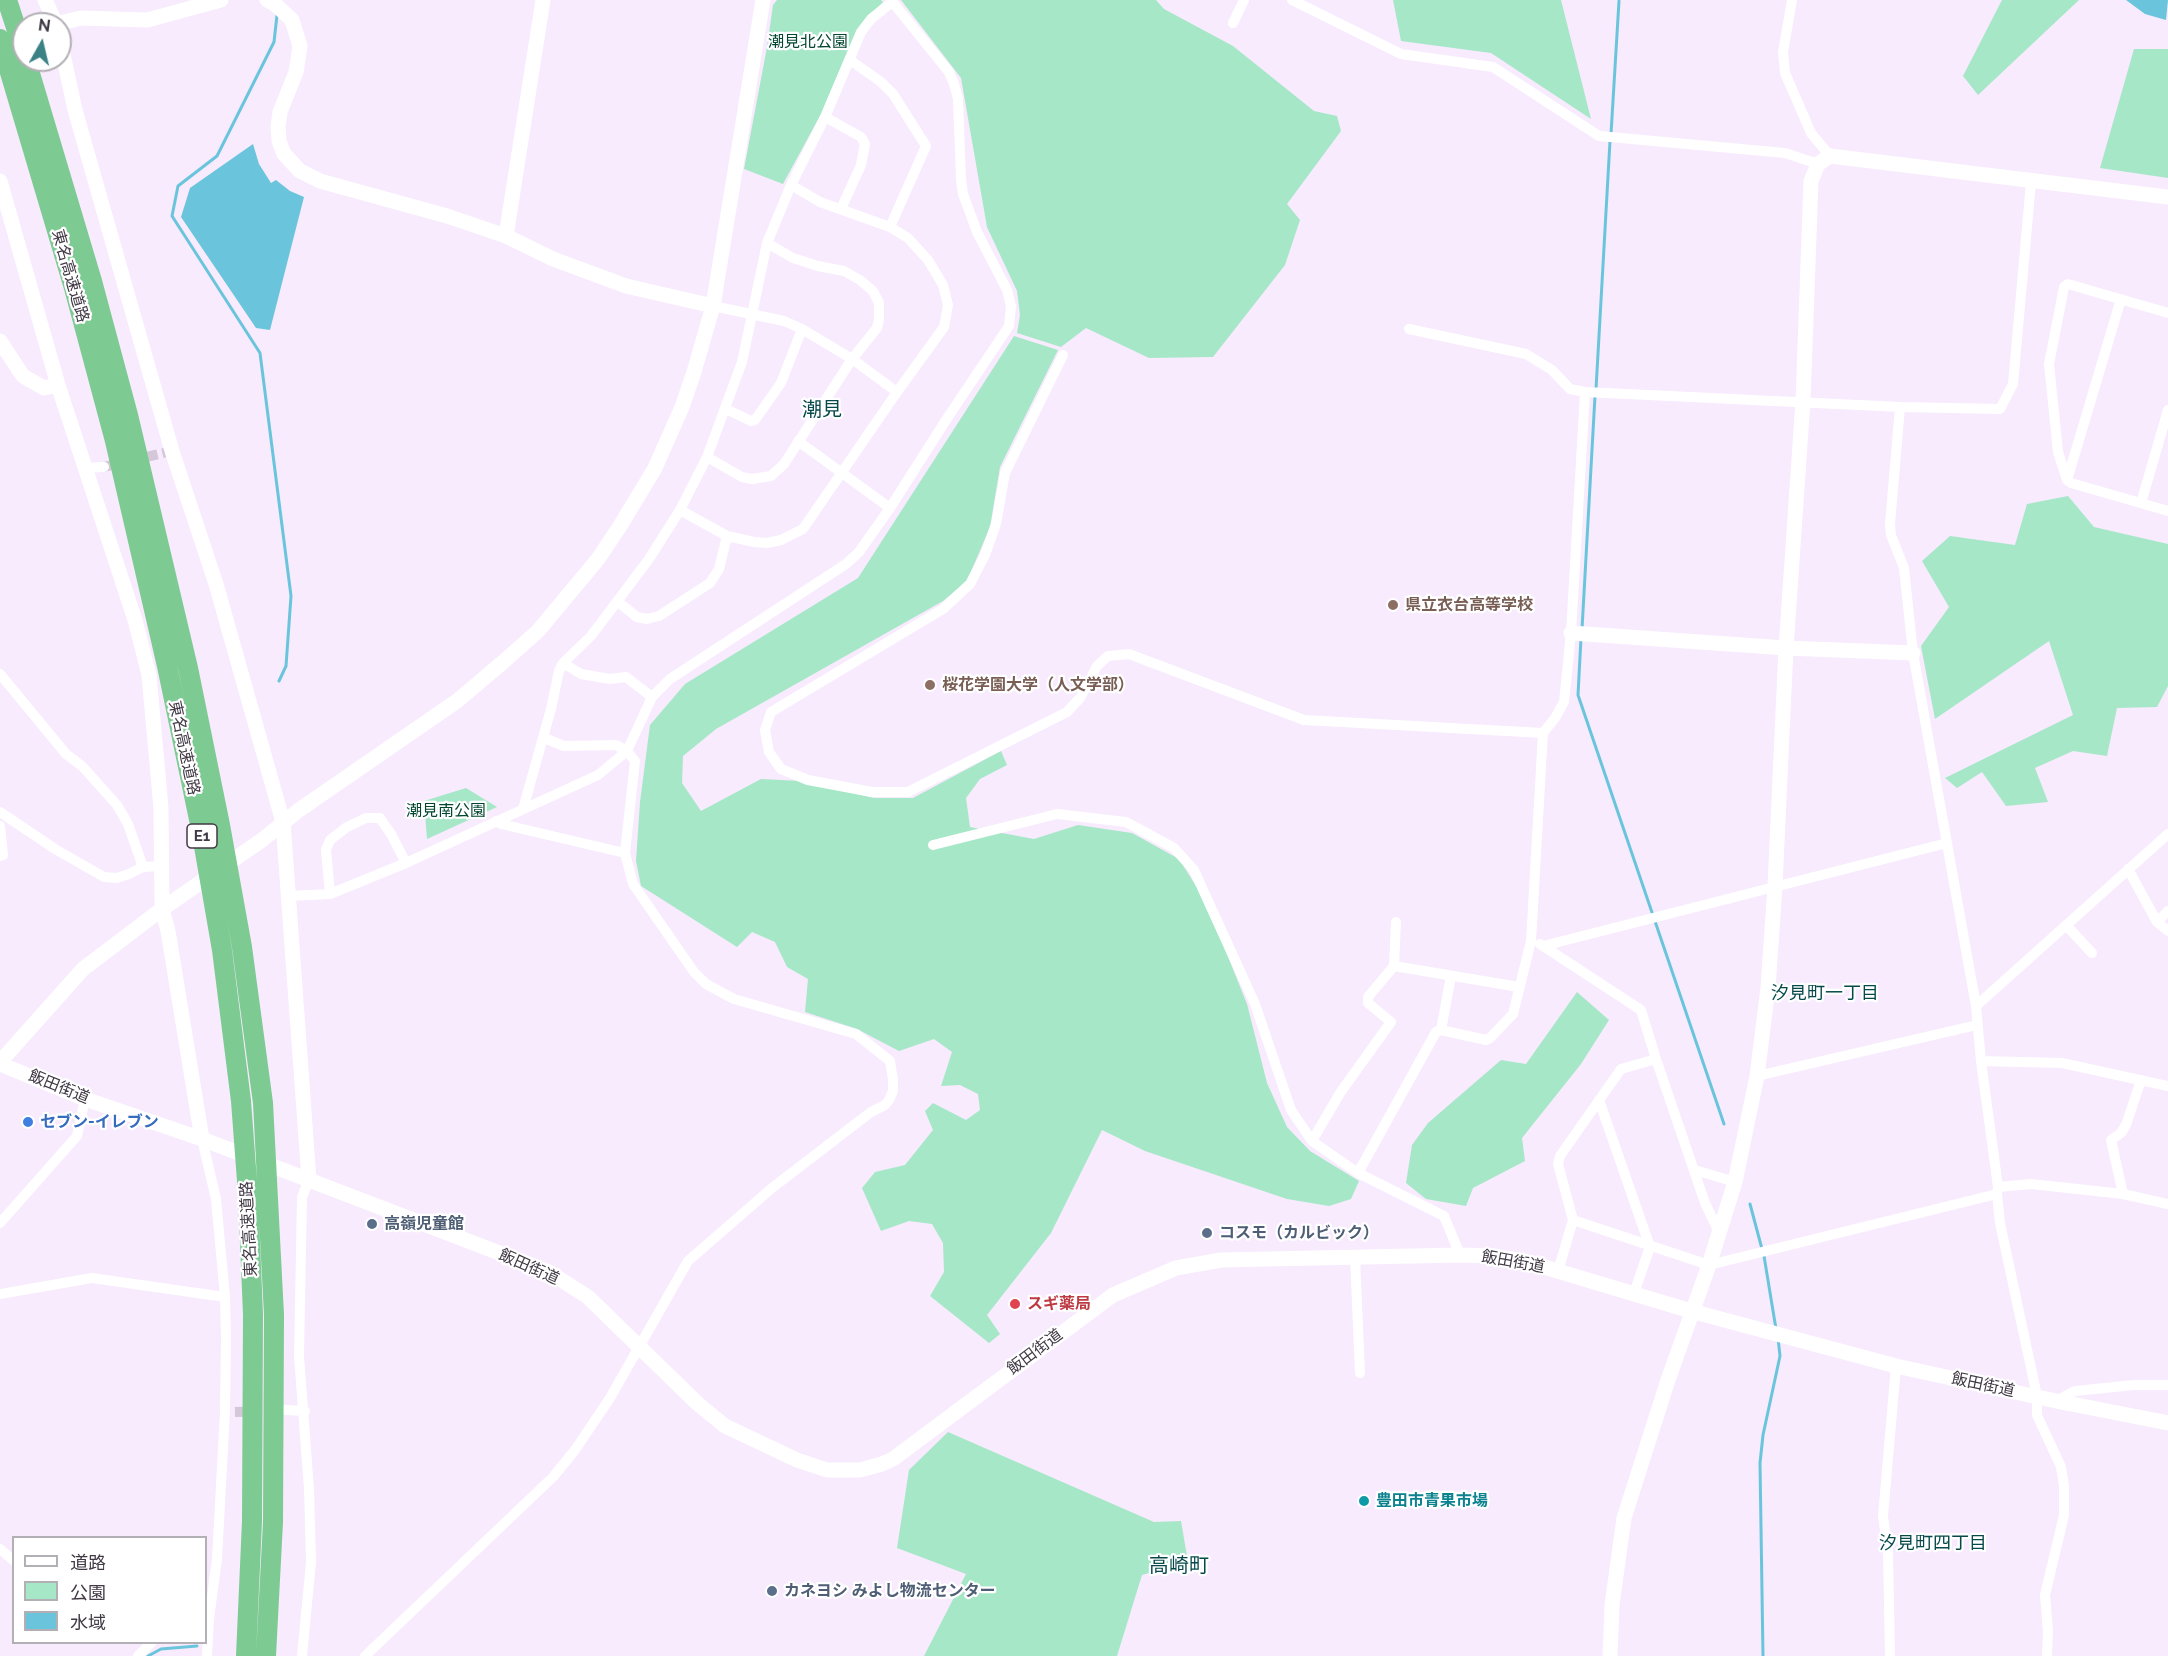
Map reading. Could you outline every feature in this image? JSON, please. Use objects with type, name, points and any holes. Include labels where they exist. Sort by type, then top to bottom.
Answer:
[{"type":"highway","points":[[7,0],[12,15]]},
{"type":"highway","name":"東名高速道路","points":[[0,39],[74,288],[128,494],[201,828],[222,950],[241,1101],[248,1194],[252,1304],[252,1521],[246,1656]]},
{"type":"highway","name":"東名高速道路","points":[[30,72],[88,269],[133,437],[190,679],[242,947],[263,1103],[274,1314],[273,1522],[266,1656]]},
{"type":"street","points":[[72,20],[81,18],[147,20],[221,0]]},
{"type":"street","points":[[267,0],[275,4],[292,20],[300,46],[296,72],[280,112],[278,127],[279,141],[284,154],[300,171],[320,181],[447,216],[506,236],[589,274],[642,291],[784,321],[852,359],[897,392]]},
{"type":"street","points":[[506,236],[543,0]]},
{"type":"street","points":[[0,1063],[84,969],[162,909],[283,822],[457,701],[538,630],[598,559],[655,468],[682,407],[713,306],[763,0]]},
{"type":"street","points":[[1233,23],[1244,0]]},
{"type":"street","points":[[1292,0],[1298,5],[1401,54],[1494,67],[1599,136],[1785,153],[1824,160],[2168,197]]},
{"type":"street","points":[[1792,0],[1783,52],[1785,73],[1824,160]]},
{"type":"street","points":[[290,896],[330,894],[406,863],[598,775],[627,751],[652,697],[670,679],[846,564],[859,552],[890,508],[1009,326],[1011,306],[1003,282],[977,232],[963,194],[958,99],[954,84],[949,72],[892,1],[871,19],[861,32],[767,243],[742,362],[707,457],[680,510],[618,602],[591,636],[563,663],[556,679],[544,738],[523,809]]},
{"type":"street","points":[[850,60],[881,82],[892,94],[926,146],[890,227]]},
{"type":"street","points":[[68,72],[82,133],[172,451],[216,584],[283,822],[309,1180],[302,1197],[299,1356],[305,1411],[310,1562],[303,1656]]},
{"type":"street","points":[[825,117],[861,137],[865,144],[861,165],[841,209]]},
{"type":"street","points":[[1610,1656],[1612,1605],[1624,1518],[1735,1182],[1757,1076],[1768,988],[1775,886],[1786,648],[1803,401],[1811,181],[1824,160]]},
{"type":"street","points":[[0,181],[58,385],[135,620],[149,675],[161,808],[162,909],[207,1141],[216,1199],[225,1297],[230,1411],[207,1656]]},
{"type":"street","points":[[1409,329],[1526,354],[1552,370],[1570,389],[1585,392],[1900,407],[2000,409],[2013,384],[2031,182]]},
{"type":"street","points":[[680,510],[727,536],[740,540],[767,543],[803,529],[944,327],[948,306],[943,285],[928,260],[908,238],[890,227],[820,202],[791,185]]},
{"type":"street","points":[[707,457],[742,477],[761,479],[771,476],[784,464],[852,359],[877,328],[879,303],[873,291],[844,271],[793,258],[767,243]]},
{"type":"street","points":[[2168,313],[2068,284],[2064,287],[2049,364],[2058,452],[2067,480],[2168,511]]},
{"type":"street","points":[[2067,480],[2121,299]]},
{"type":"street","points":[[726,409],[751,421],[755,420],[781,383],[802,329]]},
{"type":"street","points":[[0,341],[23,376],[44,388],[58,385]]},
{"type":"street","points":[[1063,354],[1005,473],[996,524],[985,555],[970,584],[943,609],[771,712],[765,730],[769,752],[781,769],[808,780],[872,792],[908,792],[1067,712],[1080,698],[1097,666],[1108,656],[1129,654],[1304,720],[1543,733]]},
{"type":"street","points":[[1358,1173],[1436,1032],[1441,1030],[1486,1040],[1514,1014],[1531,941],[1543,733],[1564,702],[1571,633],[1585,392]]},
{"type":"street","points":[[1900,407],[1890,524],[1894,545],[1904,568],[1913,653],[1976,1006],[2000,1223],[2037,1396],[2037,1414],[2061,1467],[2064,1486],[2064,1515],[2045,1595],[2048,1656]]},
{"type":"street","points":[[2141,503],[2168,410]]},
{"type":"street","points":[[798,441],[890,508]]},
{"type":"street","points":[[84,468],[104,467]]},
{"type":"street","points":[[618,602],[637,617],[648,619],[659,616],[710,583],[719,569],[727,536]]},
{"type":"street","points":[[1571,633],[1786,648],[1913,653]]},
{"type":"street","points":[[563,663],[581,674],[610,679],[626,676],[652,697]]},
{"type":"street","points":[[0,674],[66,754],[82,766],[117,805],[128,824],[143,867]]},
{"type":"street","points":[[365,1656],[553,1477],[575,1450],[610,1398],[688,1261],[772,1188],[871,1112],[885,1105],[893,1091],[894,1080],[890,1061],[856,1034],[734,999],[706,984],[694,972],[633,884],[625,853],[635,761],[627,751],[616,745],[564,746],[544,738]]},
{"type":"street","points":[[0,812],[55,849],[104,877],[117,878],[143,867],[160,866]]},
{"type":"street","points":[[933,845],[1057,814],[1126,822],[1174,848],[1199,879],[1255,1004],[1291,1110],[1312,1141],[1358,1173],[1444,1216],[1460,1255]]},
{"type":"street","points":[[330,894],[326,850],[330,840],[347,827],[366,818],[380,818],[406,863]]},
{"type":"street","points":[[496,821],[625,853]]},
{"type":"street","points":[[0,826],[3,855],[0,856]]},
{"type":"street","points":[[1976,1006],[2168,834]]},
{"type":"street","points":[[1543,946],[1947,843]]},
{"type":"street","points":[[2128,869],[2157,922],[2168,932]]},
{"type":"street","points":[[2157,922],[2168,910]]},
{"type":"street","points":[[1312,1141],[1340,1093],[1390,1022],[1368,1003],[1368,997],[1394,966],[1396,922]]},
{"type":"street","points":[[2066,925],[2092,953]]},
{"type":"street","points":[[1531,941],[1543,946],[1641,1010],[1705,1203],[1719,1232]]},
{"type":"street","points":[[1394,966],[1519,987]]},
{"type":"street","points":[[1441,1030],[1450,976]]},
{"type":"street","points":[[1757,1076],[1977,1025]]},
{"type":"street","points":[[1558,1271],[1573,1220],[1558,1164],[1560,1156],[1621,1069],[1656,1059]]},
{"type":"street","points":[[1981,1061],[2062,1063],[2168,1086]]},
{"type":"street","name":"飯田街道","points":[[0,1063],[85,1099],[207,1141],[549,1272],[588,1297],[698,1404],[725,1426],[757,1443],[817,1468],[851,1471],[876,1466],[893,1459],[1098,1304],[1144,1280],[1176,1268],[1221,1260],[1460,1255],[1491,1256],[1524,1261],[1691,1311],[1896,1366],[2168,1423]]},
{"type":"street","points":[[2123,1194],[2111,1140],[2121,1134],[2126,1125],[2140,1080]]},
{"type":"street","points":[[0,1223],[77,1136],[85,1099]]},
{"type":"street","points":[[1599,1100],[1650,1247],[1634,1293]]},
{"type":"street","points":[[1695,1170],[1735,1182]]},
{"type":"street","points":[[1573,1220],[1709,1265],[2031,1184],[2123,1194],[2168,1204]]},
{"type":"street","points":[[1355,1257],[1360,1373]]},
{"type":"street","points":[[0,1294],[92,1278],[225,1297]]},
{"type":"street","points":[[1890,1656],[1888,1552],[1883,1516],[1896,1366]]},
{"type":"street","points":[[2056,1401],[2075,1391],[2134,1385],[2168,1385]]},
{"type":"street","points":[[286,1410],[305,1411]]},
{"type":"street","points":[[0,1549],[12,1559]]},
{"type":"street","points":[[207,1570],[217,1559]]},
{"type":"street","points":[[138,1656],[150,1644]]},
{"type":"green space","name":"潮見北公園","points":[[777,0],[881,0],[883,2],[856,33],[821,114],[783,184],[744,169],[773,5]]},
{"type":"green space","points":[[901,0],[1156,0],[1164,9],[1233,46],[1314,111],[1337,116],[1341,131],[1287,204],[1300,220],[1285,265],[1213,357],[1149,358],[1086,328],[1061,347],[1017,333],[1020,315],[1017,291],[987,227],[961,78]]},
{"type":"green space","points":[[1393,0],[1561,0],[1591,119],[1491,53],[1401,41]]},
{"type":"green space","points":[[2002,0],[2079,0],[1978,95],[1963,76]]},
{"type":"green space","points":[[2134,49],[2168,49],[2168,178],[2100,168]]},
{"type":"green space","points":[[1014,336],[1058,350],[1000,467],[990,527],[967,581],[943,601],[716,729],[683,756],[682,783],[701,811],[761,779],[801,781],[874,798],[913,798],[1001,751],[1007,765],[980,779],[966,798],[970,827],[1034,839],[1078,825],[1132,833],[1179,859],[1206,902],[1247,1004],[1267,1083],[1287,1127],[1310,1151],[1359,1181],[1351,1199],[1329,1206],[1287,1199],[1145,1151],[1102,1130],[1051,1233],[987,1315],[1000,1334],[989,1343],[930,1296],[944,1272],[943,1243],[932,1224],[909,1221],[881,1231],[862,1188],[875,1172],[905,1165],[933,1130],[925,1111],[933,1103],[966,1120],[980,1110],[978,1094],[960,1085],[941,1086],[952,1052],[934,1039],[899,1051],[857,1029],[805,1012],[808,979],[787,967],[775,942],[752,932],[737,947],[641,886],[636,861],[640,802],[650,725],[685,684],[858,578]]},
{"type":"green space","points":[[2068,496],[2094,527],[2168,544],[2168,686],[2157,707],[2117,708],[2107,756],[2073,751],[2035,768],[2048,802],[2006,806],[1982,772],[1957,788],[1945,778],[2073,715],[2049,641],[1935,719],[1921,646],[1949,607],[1922,561],[1950,536],[2015,545],[2027,504]]},
{"type":"green space","name":"潮見南公園","points":[[466,788],[497,807],[427,839],[424,801]]},
{"type":"green space","points":[[1577,992],[1609,1020],[1581,1064],[1522,1138],[1525,1161],[1473,1188],[1466,1206],[1426,1199],[1406,1183],[1412,1145],[1428,1123],[1501,1060],[1526,1064]]},
{"type":"green space","points":[[948,1432],[1154,1522],[1181,1521],[1188,1562],[1142,1575],[1117,1656],[924,1656],[966,1574],[897,1548],[909,1470]]},
{"type":"water","points":[[2126,0],[2168,0],[2166,20],[2145,14]]},
{"type":"water","points":[[253,144],[259,164],[271,183],[276,180],[290,191],[304,197],[270,330],[256,328],[181,217],[190,188]]},
{"type":"waterway","points":[[1611,134],[1619,1]]},
{"type":"waterway","points":[[277,15],[274,42],[217,156],[178,186],[172,216],[260,353],[291,596],[286,666],[279,681]]},
{"type":"waterway","points":[[1596,389],[1610,141]]},
{"type":"waterway","points":[[1582,629],[1595,396]]},
{"type":"waterway","points":[[1581,638],[1578,695],[1724,1124]]},
{"type":"waterway","points":[[1750,1204],[1762,1249]]},
{"type":"waterway","points":[[1764,1256],[1776,1329]]},
{"type":"waterway","points":[[1763,1656],[1760,1463],[1763,1435],[1780,1356],[1778,1338]]},
{"type":"waterway","points":[[148,1656],[161,1649],[197,1646]]},
{"type":"tunnel","points":[[104,467],[172,451]]},
{"type":"tunnel","points":[[235,1412],[277,1411]]},
{"type":"place","name":"県立衣台高等学校","points":[[1393,605]]},
{"type":"place","name":"桜花学園大学（人文学部）","points":[[930,685]]},
{"type":"place","name":"セブン-イレブン","points":[[28,1122]]},
{"type":"place","name":"高嶺児童館","points":[[372,1224]]},
{"type":"place","name":"コスモ（カルビック）","points":[[1207,1233]]},
{"type":"place","name":"スギ薬局","points":[[1015,1304]]},
{"type":"place","name":"豊田市青果市場","points":[[1364,1501]]},
{"type":"place","name":"カネヨシ みよし物流センター","points":[[772,1591]]},
{"type":"district","name":"潮見","points":[[822,410]]},
{"type":"district","name":"汐見町一丁目","points":[[1825,994]]},
{"type":"district","name":"汐見町四丁目","points":[[1933,1544]]},
{"type":"district","name":"高崎町","points":[[1179,1566]]}]
